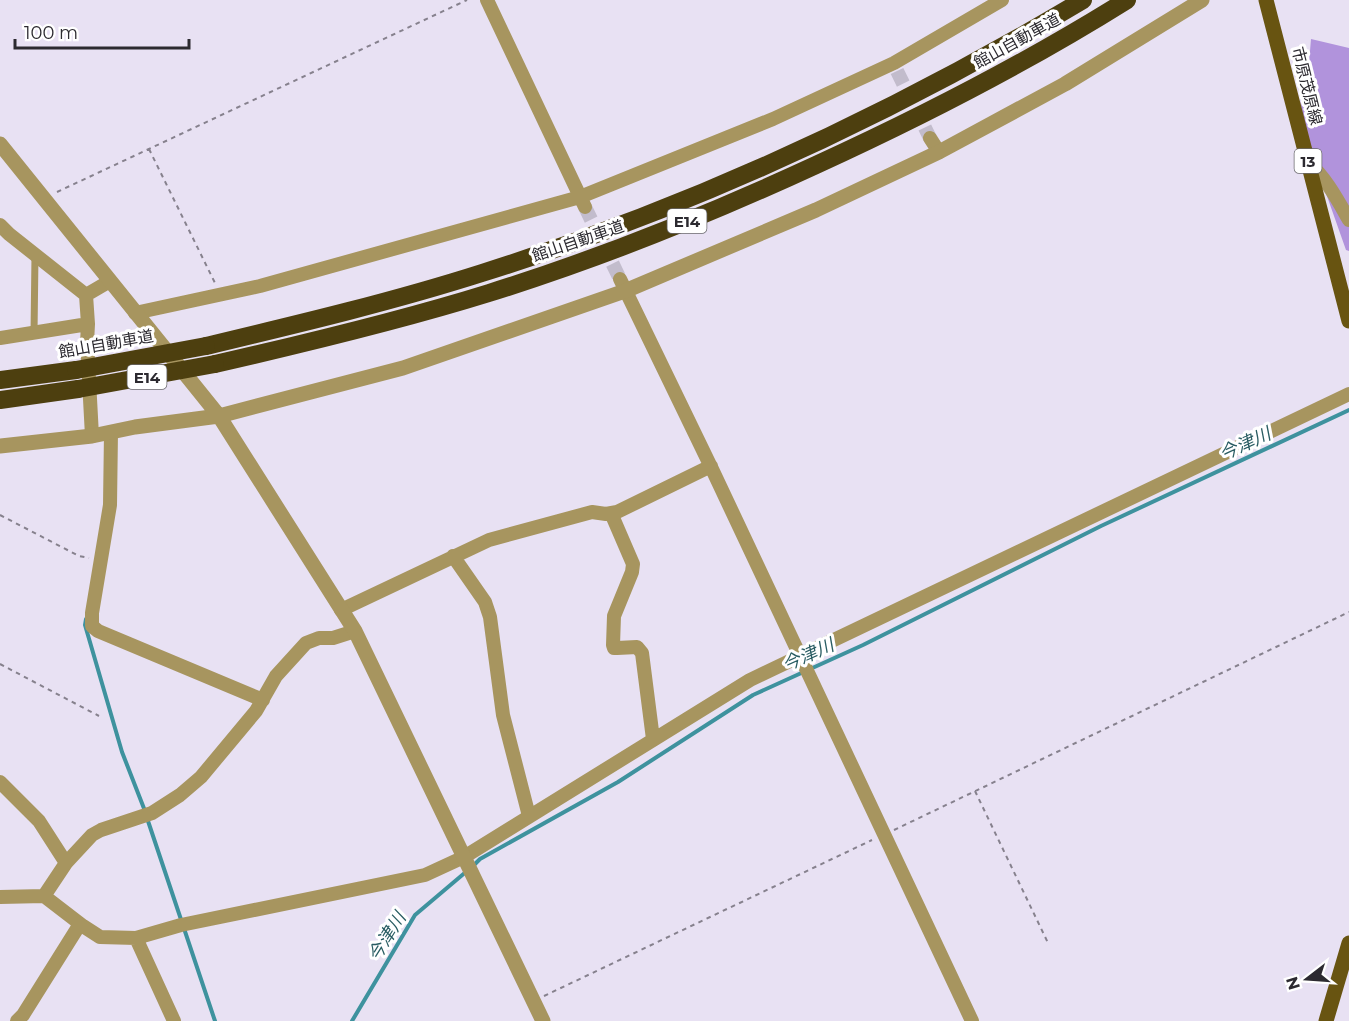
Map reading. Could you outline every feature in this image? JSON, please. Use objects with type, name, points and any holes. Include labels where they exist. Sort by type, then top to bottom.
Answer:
[{"type":"highway","name":"館山自動車道","points":[[0,380],[76,370],[206,346],[336,315],[471,276],[621,225],[735,179],[856,124],[954,74],[1083,0]]},
{"type":"highway","name":"館山自動車道","points":[[0,400],[78,389],[215,364],[342,335],[489,293],[628,244],[744,198],[866,142],[1033,56],[1127,0]]},
{"type":"main road","name":"市原茂原線","points":[[1266,0],[1349,321]]},
{"type":"main road","points":[[1326,1021],[1349,943]]},
{"type":"street","points":[[487,0],[583,202]]},
{"type":"street","points":[[135,313],[221,294],[583,202],[896,67],[1002,0]]},
{"type":"street","points":[[0,446],[92,436],[135,427],[219,416],[403,368],[816,210],[939,152],[1065,84],[1202,0]]},
{"type":"street","points":[[930,138],[939,152]]},
{"type":"street","points":[[0,144],[219,416],[355,631],[543,1021]]},
{"type":"street","points":[[1308,162],[1333,191],[1349,220]]},
{"type":"street","points":[[0,225],[86,295],[92,436]]},
{"type":"street","points":[[86,295],[110,281]]},
{"type":"street","points":[[622,285],[711,466],[972,1021]]},
{"type":"street","points":[[0,338],[88,324]]},
{"type":"street","points":[[0,897],[44,896],[100,937],[136,938],[181,925],[425,875],[464,857],[750,680],[1349,394]]},
{"type":"street","points":[[111,432],[110,505],[92,613],[92,626],[99,631],[263,700]]},
{"type":"street","points":[[341,610],[489,540],[592,512],[611,513],[711,466]]},
{"type":"street","points":[[611,513],[633,564],[632,572],[614,616],[614,648],[637,647],[642,653],[653,739]]},
{"type":"street","points":[[453,556],[485,602],[490,617],[503,715],[529,816]]},
{"type":"street","points":[[44,896],[66,863],[92,836],[101,830],[152,813],[180,795],[209,768],[256,711],[276,676],[306,643],[355,631]]},
{"type":"street","points":[[0,782],[39,820],[66,863]]},
{"type":"street","points":[[17,1021],[80,924]]},
{"type":"street","points":[[136,938],[174,1021]]},
{"type":"lane","points":[[34,334],[35,255]]},
{"type":"path","points":[[44,199],[467,0]]},
{"type":"path","points":[[149,149],[221,294]]},
{"type":"path","points":[[0,515],[79,556],[101,560]]},
{"type":"path","points":[[534,1001],[1349,612]]},
{"type":"path","points":[[0,664],[99,716]]},
{"type":"path","points":[[975,791],[1049,945]]},
{"type":"shaded area","points":[[1311,39],[1349,48],[1349,251],[1346,250],[1298,114],[1309,63]]},
{"type":"waterway","name":"今津川","points":[[473,866],[480,859],[618,782],[753,695],[863,645],[1101,526],[1349,410]]},
{"type":"waterway","points":[[86,619],[85,625],[122,752],[145,811]]},
{"type":"waterway","points":[[147,818],[215,1021]]},
{"type":"waterway","name":"今津川","points":[[352,1021],[415,915],[467,871]]},
{"type":"tunnel","points":[[897,71],[930,138]]},
{"type":"tunnel","points":[[585,207],[620,279]]}]
